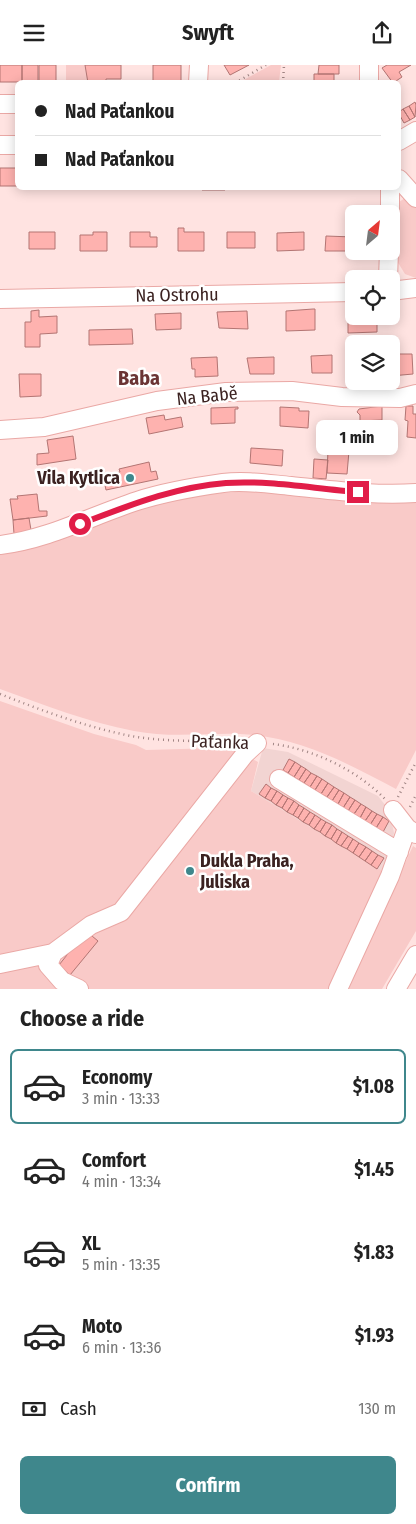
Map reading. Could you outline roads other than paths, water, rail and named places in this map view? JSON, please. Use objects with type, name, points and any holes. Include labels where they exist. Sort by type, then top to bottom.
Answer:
[{"type":"street","points":[[198,80],[199,65]]},
{"type":"street","points":[[369,65],[369,80]]},
{"type":"street","points":[[0,104],[15,104]]},
{"type":"street","points":[[401,140],[416,131]]},
{"type":"street","points":[[0,145],[15,145]]},
{"type":"street","points":[[401,181],[416,198]]},
{"type":"street","points":[[390,190],[390,205]]},
{"type":"street","points":[[400,290],[416,288]]},
{"type":"street","name":"Na Ostrohu","points":[[0,299],[345,292]]},
{"type":"street","name":"Na Babě","points":[[0,430],[44,427],[157,401],[226,392],[292,391],[342,397],[400,398],[416,394]]},
{"type":"street","points":[[0,545],[21,543],[52,535],[135,502],[168,492],[225,483],[261,483],[392,495],[416,493]]},
{"type":"street","points":[[0,964],[53,953],[91,925],[121,913],[245,755],[257,743]]},
{"type":"street","points":[[279,779],[399,852]]},
{"type":"street","points":[[338,989],[390,876],[399,852],[412,831],[393,810]]},
{"type":"street","points":[[53,953],[48,965],[62,981],[79,989]]},
{"type":"street","points":[[396,989],[416,955]]},
{"type":"place","name":"Vila Kytlica","points":[[130,478]]},
{"type":"place","name":"Dukla Praha, Juliska","points":[[190,871]]},
{"type":"district","name":"Baba","points":[[139,378]]}]
